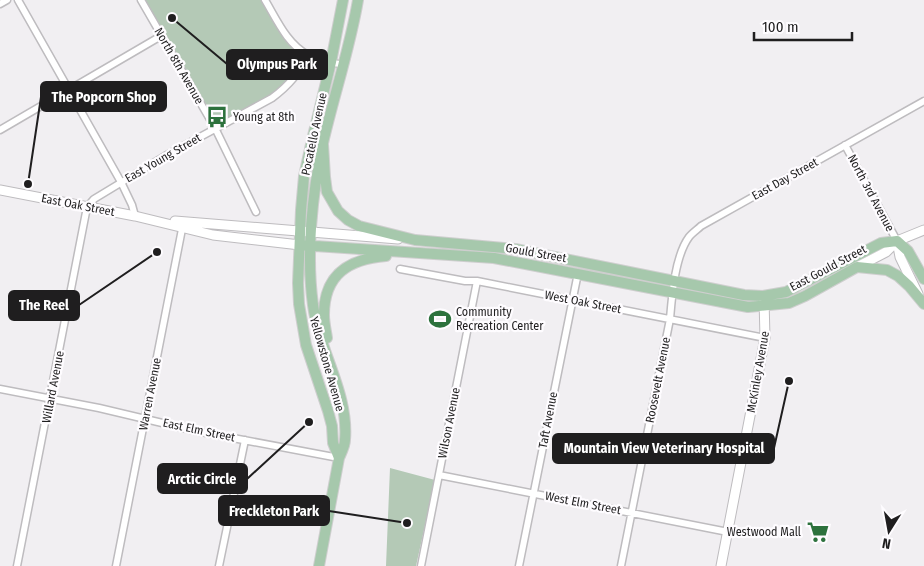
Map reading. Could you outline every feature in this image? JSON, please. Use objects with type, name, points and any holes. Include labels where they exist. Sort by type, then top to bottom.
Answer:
[{"type":"main road","name":"Pocatello Avenue","points":[[300,244],[304,176],[331,62],[343,0]]},
{"type":"main road","name":"Pocatello Avenue","points":[[311,245],[315,191],[323,144],[358,0]]},
{"type":"main road","points":[[323,144],[325,184],[327,192],[338,211],[348,220],[359,226],[415,240]]},
{"type":"main road","points":[[0,182],[2,190]]},
{"type":"main road","name":"East Oak Street","points":[[2,190],[183,224],[300,232]]},
{"type":"main road","name":"East Oak Street","points":[[183,224],[222,236],[300,244]]},
{"type":"main road","name":"East Gould Street","points":[[764,301],[786,292],[881,243],[897,241],[924,230]]},
{"type":"main road","name":"Gould Street","points":[[300,232],[515,249],[744,295],[764,301]]},
{"type":"main road","points":[[897,241],[908,251],[924,279]]},
{"type":"main road","points":[[897,241],[900,257],[923,302]]},
{"type":"main road","name":"East Gould Street","points":[[764,301],[789,303],[805,296],[857,266],[886,252],[897,241]]},
{"type":"main road","name":"Gould Street","points":[[300,244],[494,258],[748,307],[764,301]]},
{"type":"main road","name":"Yellowstone Avenue","points":[[300,244],[298,297],[302,326],[332,426],[333,442],[339,458]]},
{"type":"main road","name":"Yellowstone Avenue","points":[[311,245],[313,306],[344,414],[345,442],[339,458],[319,566]]},
{"type":"main road","points":[[329,359],[324,309],[328,292],[341,271],[354,263],[372,257],[435,253]]},
{"type":"main road","points":[[857,266],[887,270],[898,276],[923,302]]},
{"type":"main road","name":"McKinley Avenue","points":[[721,566],[765,338],[764,301]]},
{"type":"street","points":[[0,4],[7,0]]},
{"type":"street","points":[[18,0],[121,182],[135,216]]},
{"type":"street","name":"North 8th Avenue","points":[[141,0],[215,128],[256,212]]},
{"type":"street","points":[[265,0],[286,35],[295,45],[308,55],[343,65]]},
{"type":"street","points":[[0,130],[162,36]]},
{"type":"street","name":"East Young Street","points":[[87,207],[94,199],[121,182],[272,98],[284,89],[301,68],[308,55]]},
{"type":"street","name":"East Day Street","points":[[674,281],[679,261],[689,237],[701,226],[924,101]]},
{"type":"street","name":"North 3rd Avenue","points":[[845,145],[897,241]]},
{"type":"street","name":"Willard Avenue","points":[[17,566],[87,207]]},
{"type":"street","name":"Warren Avenue","points":[[116,566],[183,224]]},
{"type":"street","name":"West Oak Street","points":[[400,269],[465,281],[477,281],[765,338]]},
{"type":"street","name":"Taft Avenue","points":[[519,566],[578,273]]},
{"type":"street","name":"Wilson Avenue","points":[[420,566],[477,281]]},
{"type":"street","name":"Roosevelt Avenue","points":[[621,566],[670,319],[674,281]]},
{"type":"street","name":"East Elm Street","points":[[0,389],[339,458]]},
{"type":"street","points":[[219,566],[245,440]]},
{"type":"street","name":"West Elm Street","points":[[439,475],[728,532]]},
{"type":"green space","points":[[141,0],[265,0],[286,35],[308,55],[321,73],[293,80],[284,89],[215,128]]},
{"type":"green space","points":[[390,468],[435,480],[416,566],[386,566]]},
{"type":"place","name":"Olympus Park","points":[[172,18]]},
{"type":"place","name":"Young at 8th","points":[[217,117]]},
{"type":"place","name":"The Popcorn Shop","points":[[28,184]]},
{"type":"place","name":"The Reel","points":[[157,252]]},
{"type":"place","name":"Community Recreation Center","points":[[440,319]]},
{"type":"place","name":"Mountain View Veterinary Hospital","points":[[789,381]]},
{"type":"place","name":"Arctic Circle","points":[[309,422]]},
{"type":"place","name":"Freckleton Park","points":[[407,523]]},
{"type":"place","name":"Westwood Mall","points":[[818,532]]}]
